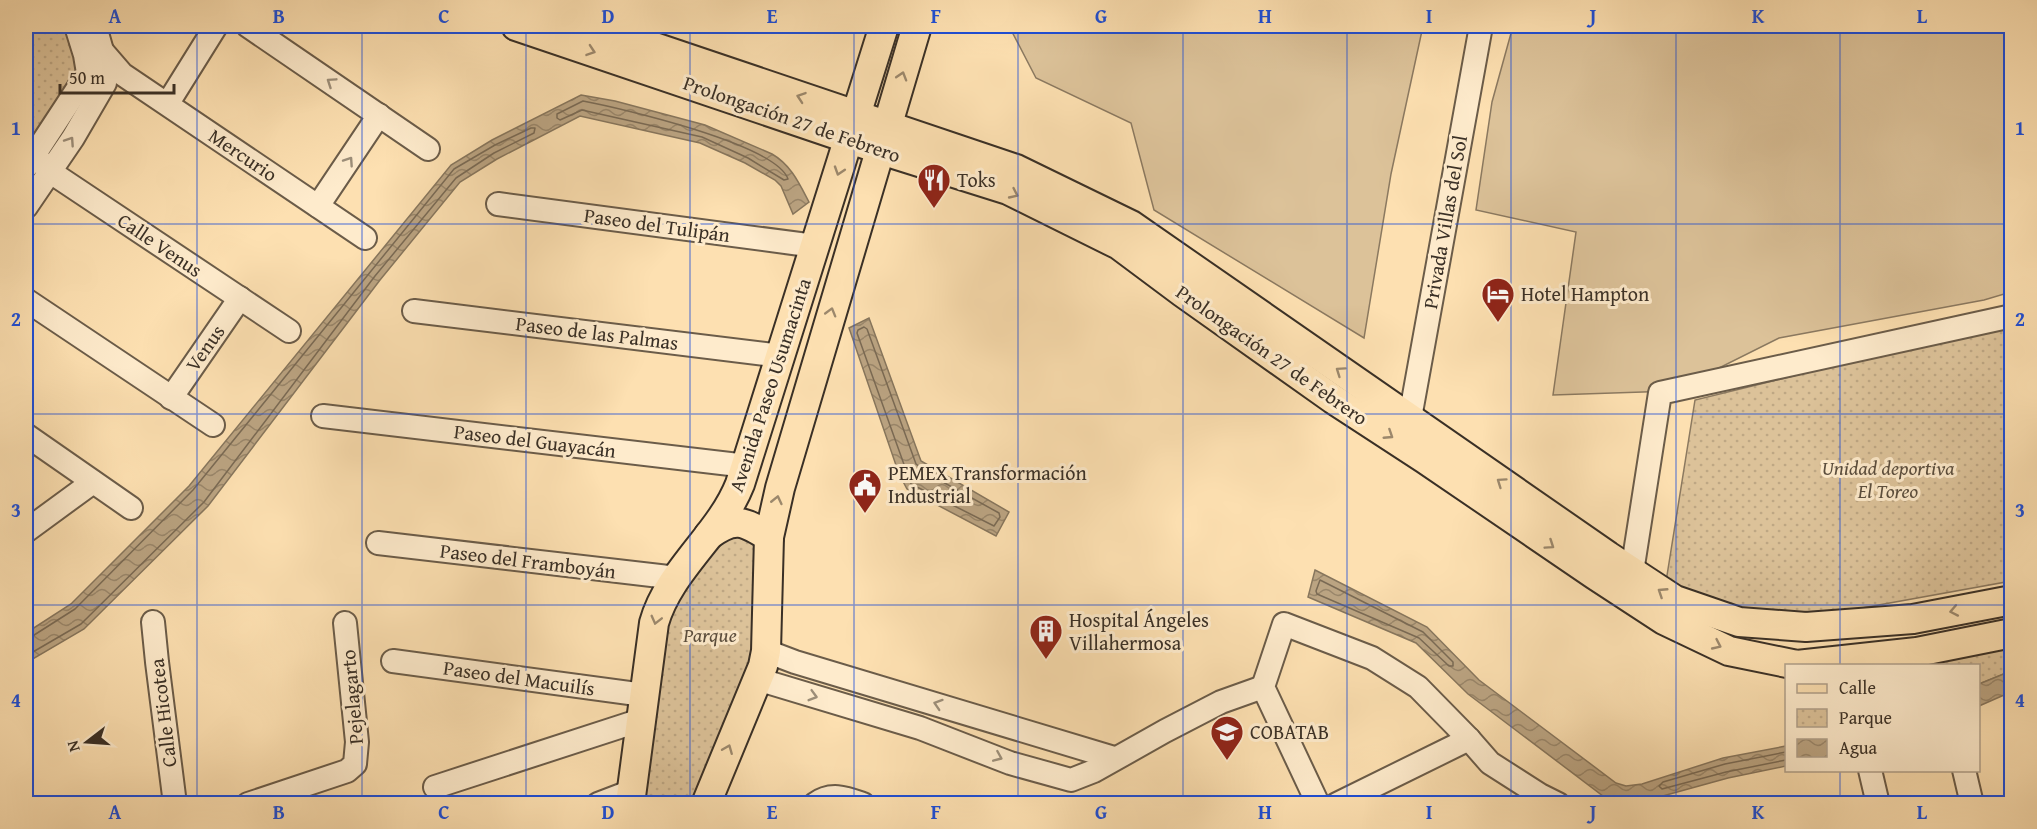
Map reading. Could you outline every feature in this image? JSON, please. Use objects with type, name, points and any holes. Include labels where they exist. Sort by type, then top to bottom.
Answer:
[{"type":"main road","name":"Prolongación 27 de Febrero","points":[[516,26],[883,137],[1008,190],[1119,245],[1333,399],[1664,620],[1729,651],[1792,664]]},
{"type":"main road","name":"Prolongación 27 de Febrero","points":[[592,26],[853,127]]},
{"type":"main road","name":"Avenida Paseo Usumacinta","points":[[635,799],[643,707],[656,617],[677,578],[736,495],[884,26]]},
{"type":"main road","name":"Avenida Paseo Usumacinta","points":[[706,804],[764,666],[769,537],[780,488],[917,26]]},
{"type":"main road","name":"Prolongación 27 de Febrero","points":[[883,137],[1016,169],[1131,225],[1675,600],[1738,622],[1806,627],[1913,620],[2012,600]]},
{"type":"main road","points":[[709,535],[723,525],[738,522],[745,523],[769,537]]},
{"type":"main road","name":"Prolongación 27 de Febrero","points":[[1806,664],[1917,652],[2012,633]]},
{"type":"street","points":[[76,26],[105,66]]},
{"type":"street","points":[[26,207],[37,165],[98,97],[105,83],[105,66],[95,26]]},
{"type":"street","points":[[168,103],[216,26]]},
{"type":"street","points":[[249,26],[428,148]]},
{"type":"street","name":"Privada Villas del Sol","points":[[1410,418],[1481,26]]},
{"type":"street","name":"Mercurio","points":[[105,66],[168,103],[365,238]]},
{"type":"street","points":[[318,206],[379,115]]},
{"type":"street","name":"Calle Venus","points":[[37,165],[289,331]]},
{"type":"street","name":"Paseo del Tulipán","points":[[498,204],[815,246]]},
{"type":"street","name":"Venus","points":[[171,398],[240,298]]},
{"type":"street","points":[[26,300],[213,425]]},
{"type":"street","name":"Paseo de las Palmas","points":[[414,311],[781,356]]},
{"type":"street","points":[[1632,572],[1660,393],[2012,316]]},
{"type":"street","name":"Paseo del Guayacán","points":[[323,416],[747,466]]},
{"type":"street","points":[[26,435],[131,508]]},
{"type":"street","points":[[26,531],[93,482]]},
{"type":"street","name":"Paseo del Framboyán","points":[[378,543],[677,578]]},
{"type":"street","name":"Calle Hicotea","points":[[153,622],[175,804]]},
{"type":"street","name":"Pejelagarto","points":[[248,804],[347,771],[355,764],[357,742],[345,623]]},
{"type":"street","points":[[1318,804],[1263,687],[1284,624],[1372,658],[1418,687],[1490,763],[1539,795],[1558,804]]},
{"type":"street","points":[[766,651],[795,662],[1114,758]]},
{"type":"street","name":"Paseo del Macuilís","points":[[393,661],[643,707]]},
{"type":"street","points":[[757,679],[940,734],[1010,763],[1071,780],[1094,771],[1114,758],[1221,702],[1263,687]]},
{"type":"street","points":[[435,787],[643,707]]},
{"type":"street","points":[[1338,804],[1469,739]]},
{"type":"street","points":[[1870,772],[1878,804]]},
{"type":"street","points":[[1964,772],[1972,804]]},
{"type":"street","points":[[815,804],[822,798],[832,796],[863,804]]},
{"type":"street","points":[[598,804],[635,799]]},
{"type":"green space","points":[[26,26],[76,26],[88,68],[26,169]]},
{"type":"green space","points":[[1009,26],[1423,26],[1391,174],[1364,338],[1154,210],[1131,123],[1036,78]]},
{"type":"green space","points":[[1513,26],[2011,26],[2011,292],[1984,300],[1779,338],[1673,391],[1553,395],[1576,232],[1476,210],[1492,102]]},
{"type":"green space","name":"Unidad deportiva El Toreo","points":[[2011,323],[2011,581],[1851,610],[1743,615],[1665,588],[1695,400]]},
{"type":"green space","name":"Parque","points":[[753,527],[766,651],[706,803],[643,803],[655,624],[710,535]]},
{"type":"green space","points":[[2011,635],[2011,671],[1980,684],[1980,664],[1855,664]]},
{"type":"water","points":[[581,95],[615,101],[705,125],[772,154],[789,169],[809,202],[793,214],[781,186],[775,180],[745,163],[700,143],[580,116],[497,159],[460,182],[380,280],[208,506],[84,629],[26,663],[26,633],[71,604],[189,486],[451,165],[492,140]]},
{"type":"water","points":[[869,318],[921,461],[1009,512],[996,536],[907,489],[899,474],[849,328]]},
{"type":"water","points":[[1315,570],[1427,627],[1479,680],[1616,783],[1626,786],[1642,784],[1723,758],[1785,746],[1785,766],[1728,778],[1641,802],[1627,802],[1603,796],[1468,694],[1416,643],[1308,597]]},
{"type":"water","points":[[2011,671],[2011,692],[1980,706],[1980,684]]},
{"type":"place","name":"Toks","points":[[934,209]]},
{"type":"place","name":"Hotel Hampton","points":[[1498,323]]},
{"type":"place","name":"PEMEX Transformación Industrial","points":[[865,514]]},
{"type":"place","name":"Hospital Ángeles Villahermosa","points":[[1046,660]]},
{"type":"place","name":"COBATAB","points":[[1227,761]]}]
